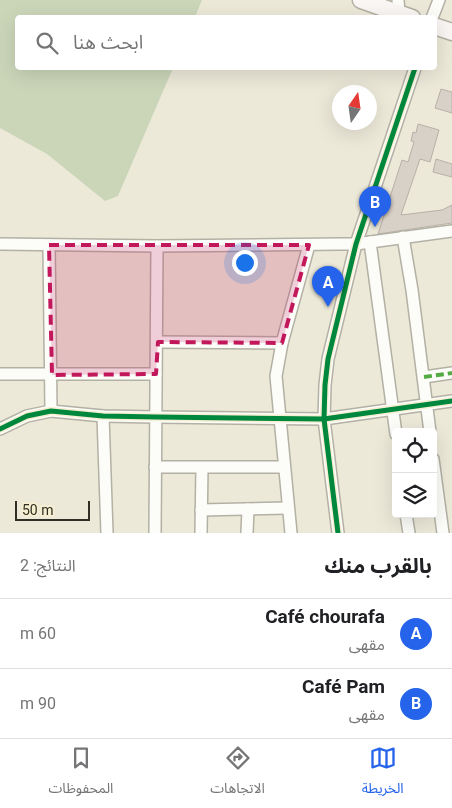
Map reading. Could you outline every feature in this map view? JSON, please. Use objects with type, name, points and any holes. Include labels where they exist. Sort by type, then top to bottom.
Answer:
[{"type":"main road","points":[[361,0],[403,10]]},
{"type":"main road","points":[[437,27],[452,32]]},
{"type":"street","points":[[433,15],[439,0]]},
{"type":"street","points":[[338,533],[324,418],[328,359],[356,244],[414,70]]},
{"type":"street","points":[[0,244],[157,246],[356,244],[452,231]]},
{"type":"street","points":[[403,237],[412,290],[429,428]]},
{"type":"street","points":[[370,242],[395,428]]},
{"type":"street","points":[[50,245],[51,411]]},
{"type":"street","points":[[290,533],[276,376],[282,343],[309,245]]},
{"type":"street","points":[[155,533],[158,342],[157,246]]},
{"type":"street","points":[[158,342],[282,343]]},
{"type":"street","points":[[424,377],[452,373]]},
{"type":"street","points":[[0,374],[156,374]]},
{"type":"street","points":[[0,429],[27,416],[51,411],[103,416],[324,418],[452,401]]},
{"type":"street","points":[[103,416],[107,533]]},
{"type":"street","points":[[155,467],[284,467]]},
{"type":"street","points":[[201,533],[202,468]]},
{"type":"street","points":[[435,473],[443,533]]},
{"type":"street","points":[[201,510],[287,508]]},
{"type":"street","points":[[247,533],[248,509]]},
{"type":"street","points":[[407,518],[409,533]]},
{"type":"highlighted area","points":[[49,245],[309,245],[282,343],[158,342],[156,374],[52,375]]},
{"type":"green space","points":[[0,0],[202,0],[196,15],[15,15],[15,70],[172,70],[118,196],[105,201],[47,154],[0,128]]},
{"type":"building","points":[[441,89],[452,92],[452,113],[435,108]]},
{"type":"building","points":[[418,124],[439,130],[430,162],[420,159],[401,215],[442,210],[452,205],[452,223],[378,234],[402,160],[408,162],[414,142],[411,141],[413,132],[416,133]]},
{"type":"building","points":[[436,159],[452,164],[452,177],[433,172]]},
{"type":"marked path","points":[[424,377],[452,373]]},
{"type":"cycle path","points":[[338,533],[324,419],[328,359],[356,244],[414,70]]},
{"type":"cycle path","points":[[0,429],[27,416],[51,411],[103,416],[324,419],[452,401]]},
{"type":"place","name":"Café Pam","points":[[375,227]]},
{"type":"place","name":"Café chourafa","points":[[328,307]]}]
